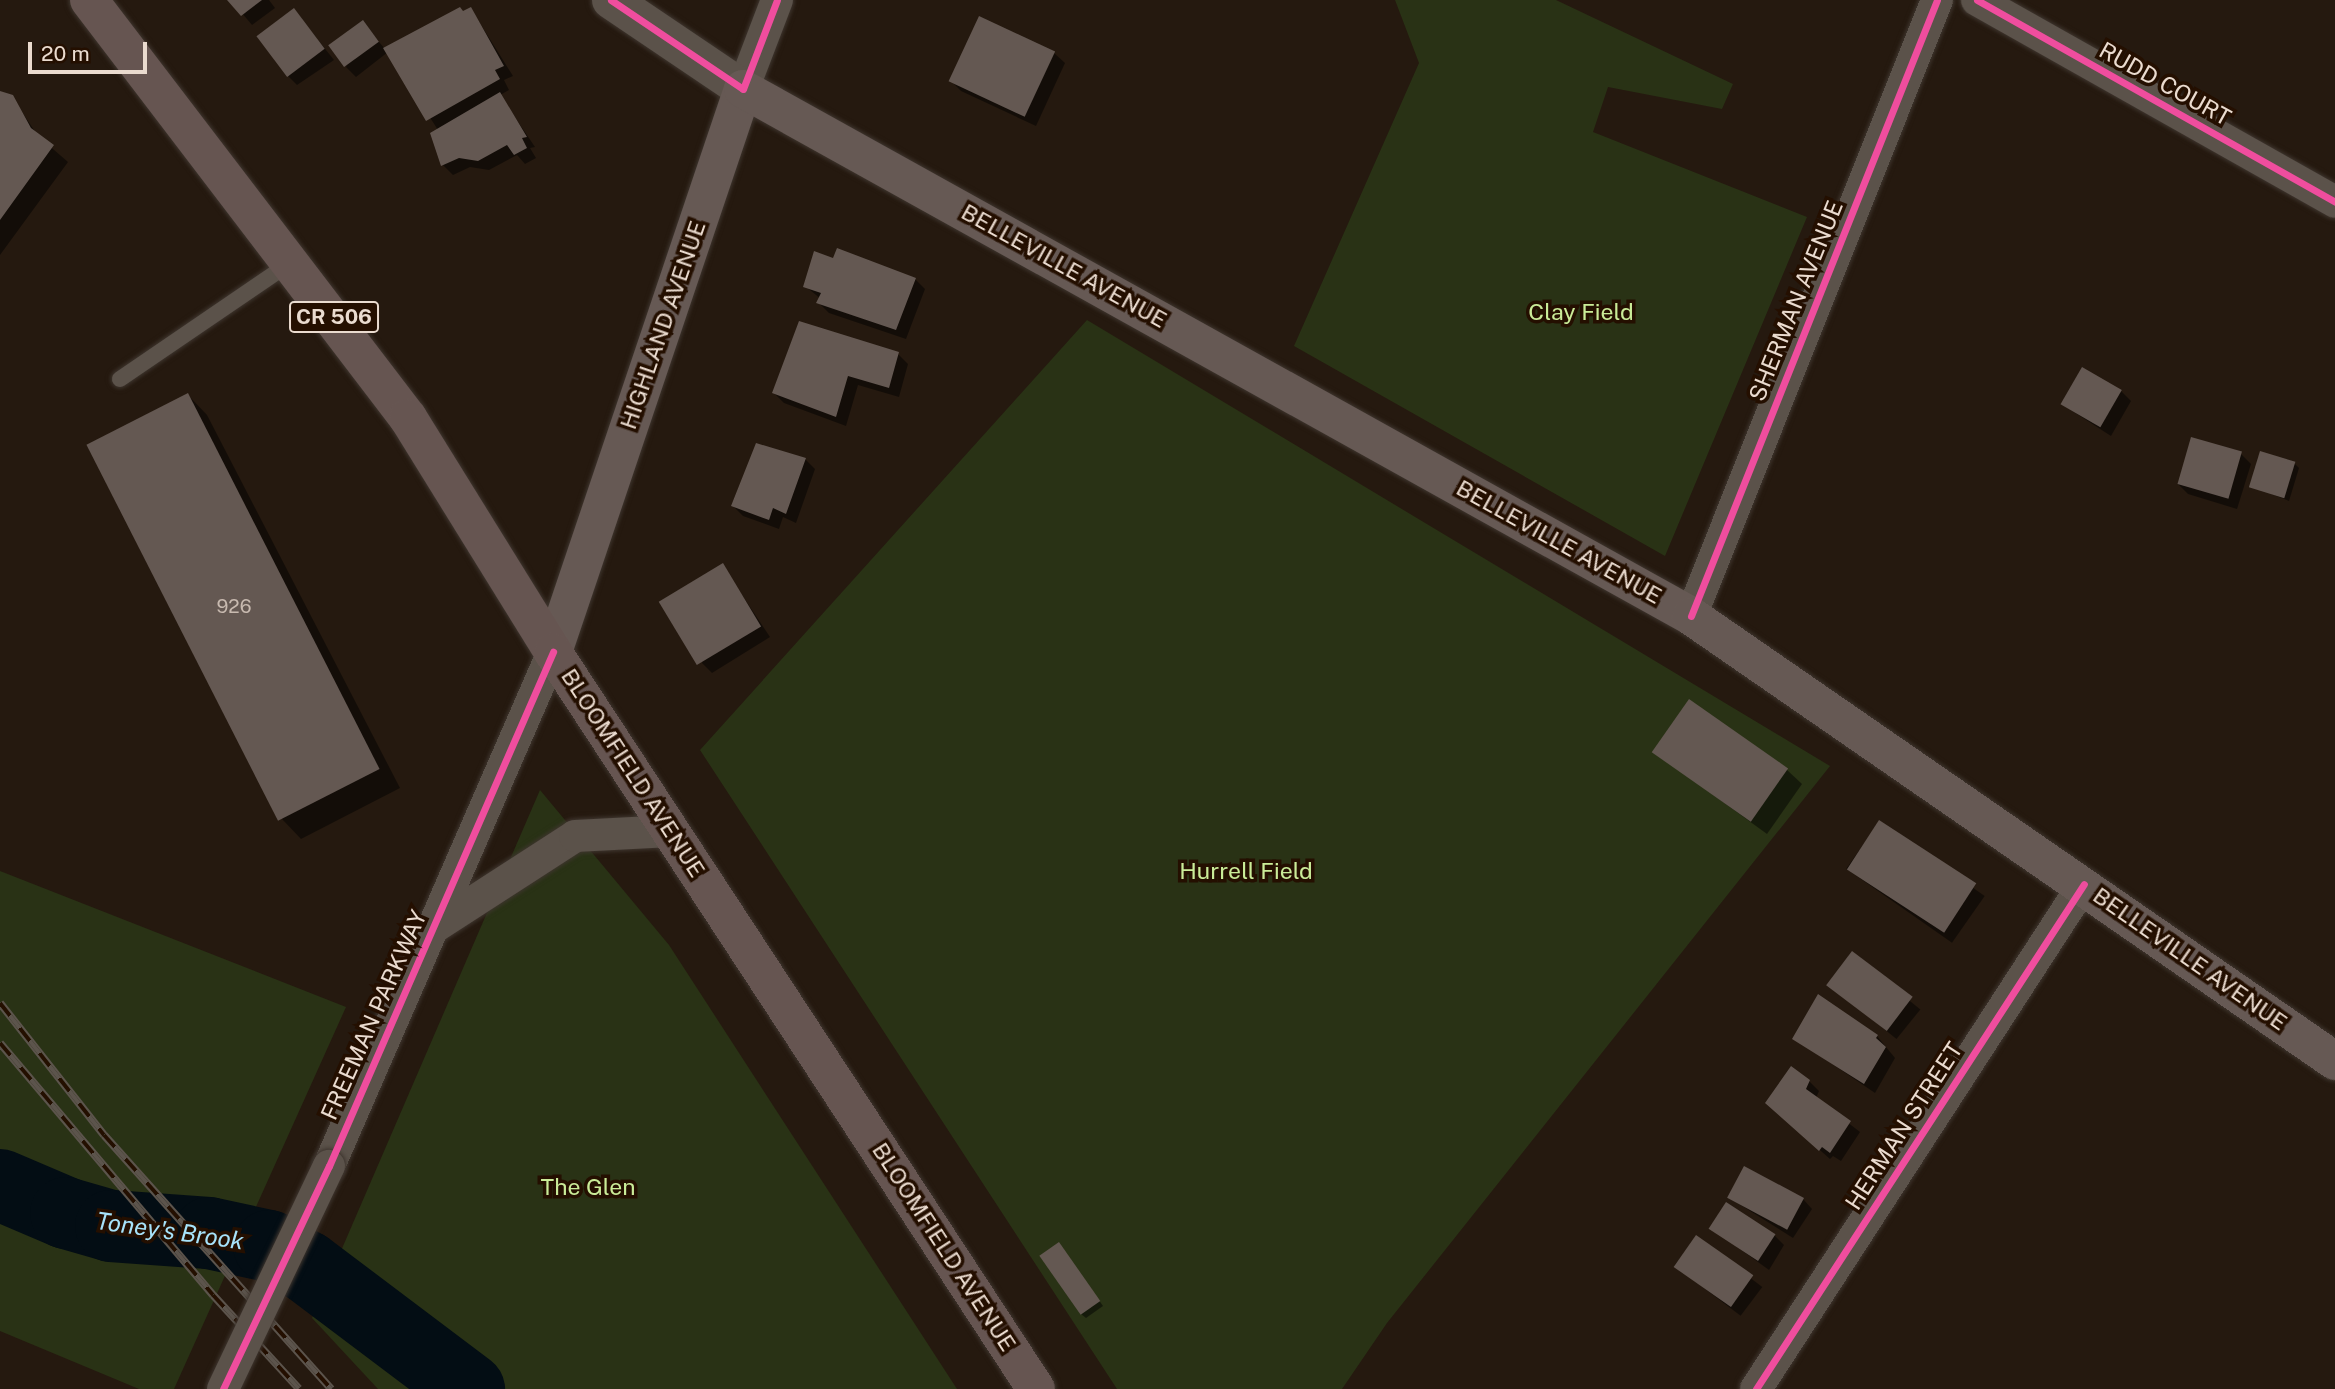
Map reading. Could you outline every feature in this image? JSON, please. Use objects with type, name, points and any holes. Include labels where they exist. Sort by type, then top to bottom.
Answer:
[{"type":"main road","name":"BLOOMFIELD AVENUE","points":[[89,0],[292,262],[408,418],[553,652],[1036,1389]]},
{"type":"main road","name":"BELLEVILLE AVENUE","points":[[743,89],[1691,616],[2084,884],[2335,1061]]},
{"type":"main road","name":"HIGHLAND AVENUE","points":[[553,652],[743,89]]},
{"type":"street","points":[[611,0],[743,89]]},
{"type":"street","name":"HIGHLAND AVENUE","points":[[743,89],[777,0]]},
{"type":"street","name":"SHERMAN AVENUE","points":[[1691,616],[1937,0]]},
{"type":"street","name":"RUDD COURT","points":[[1977,0],[2335,202]]},
{"type":"street","name":"FREEMAN PARKWAY","points":[[223,1389],[329,1166],[553,652]]},
{"type":"street","points":[[433,928],[575,836],[671,831]]},
{"type":"street","name":"HERMAN STREET","points":[[1755,1389],[2084,884]]},
{"type":"lane","points":[[120,379],[292,262]]},
{"type":"green space","name":"Clay Field","points":[[1395,0],[1556,0],[1733,84],[1722,109],[1608,87],[1593,132],[1807,217],[1665,556],[1294,346],[1419,63]]},
{"type":"green space","name":"Hurrell Field","points":[[1087,320],[1830,766],[1387,1323],[1342,1389],[1117,1389],[700,750]]},
{"type":"green space","name":"The Glen","points":[[540,790],[669,945],[957,1389],[378,1389],[312,1318]]},
{"type":"green space","points":[[0,871],[346,1007],[174,1389],[139,1389],[0,1331]]},
{"type":"building","points":[[227,0],[262,0],[241,16]]},
{"type":"building","points":[[460,7],[463,11],[471,7],[504,66],[495,70],[500,79],[426,121],[383,48]]},
{"type":"building","points":[[294,8],[325,49],[287,77],[256,36]]},
{"type":"building","points":[[979,16],[1055,51],[1025,117],[949,81]]},
{"type":"building","points":[[363,20],[379,42],[344,67],[328,45]]},
{"type":"building","points":[[0,91],[13,95],[31,128],[54,145],[0,220]]},
{"type":"building","points":[[500,92],[527,137],[522,138],[527,148],[514,155],[507,145],[478,161],[459,158],[441,166],[430,133]]},
{"type":"building","points":[[837,248],[916,278],[896,330],[816,303],[821,293],[803,287],[814,251],[833,258]]},
{"type":"building","points":[[799,321],[899,352],[889,388],[848,376],[836,417],[772,393]]},
{"type":"building","points":[[2082,367],[2122,390],[2100,427],[2060,404]]},
{"type":"building","points":[[188,393],[380,769],[278,821],[86,445]]},
{"type":"building","points":[[2191,437],[2242,452],[2228,499],[2177,484]]},
{"type":"building","points":[[756,443],[806,458],[786,514],[773,508],[769,520],[731,506]]},
{"type":"building","points":[[2260,451],[2295,462],[2284,498],[2249,487]]},
{"type":"building","points":[[723,563],[761,626],[697,665],[659,602]]},
{"type":"building","points":[[1689,699],[1788,768],[1751,822],[1652,752]]},
{"type":"building","points":[[1879,820],[1976,883],[1944,933],[1847,869]]},
{"type":"building","points":[[1852,951],[1913,997],[1887,1031],[1826,985]]},
{"type":"building","points":[[1818,994],[1878,1035],[1876,1038],[1886,1047],[1864,1084],[1792,1039]]},
{"type":"building","points":[[1791,1066],[1810,1080],[1806,1089],[1851,1121],[1830,1153],[1822,1147],[1819,1151],[1765,1103]]},
{"type":"building","points":[[1744,1166],[1804,1198],[1787,1230],[1727,1198]]},
{"type":"building","points":[[1726,1202],[1775,1234],[1758,1261],[1709,1229]]},
{"type":"building","points":[[1696,1235],[1753,1275],[1731,1307],[1674,1267]]},
{"type":"building","points":[[1059,1242],[1100,1301],[1081,1315],[1039,1256]]},
{"type":"waterway","name":"Toney's Brook","points":[[0,1185],[66,1213],[111,1226],[209,1233],[269,1246],[307,1267],[469,1389]]},
{"type":"railway","points":[[0,1003],[104,1135],[331,1389]]},
{"type":"railway","points":[[0,1043],[213,1295],[299,1389]]},
{"type":"cycle path","points":[[611,0],[743,89],[777,0]]},
{"type":"cycle path","points":[[1691,616],[1937,0]]},
{"type":"cycle path","points":[[1977,0],[2335,202]]},
{"type":"cycle path","points":[[223,1389],[329,1166],[553,652]]},
{"type":"cycle path","points":[[1756,1389],[2084,884]]}]
